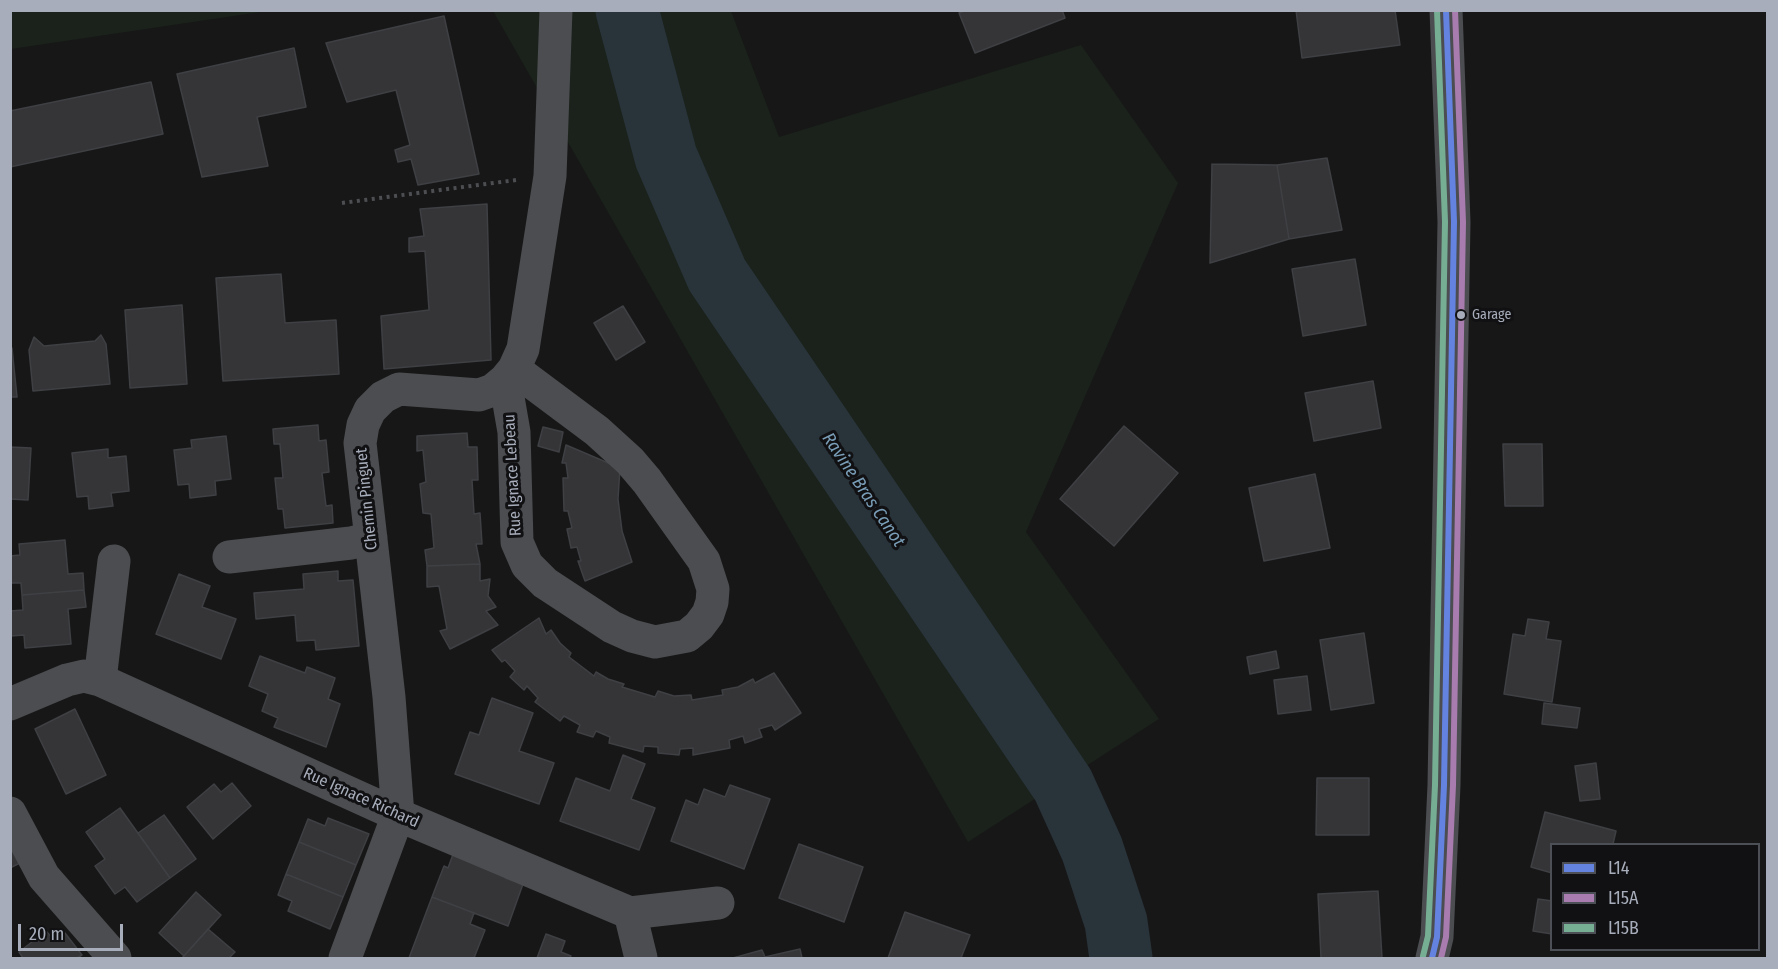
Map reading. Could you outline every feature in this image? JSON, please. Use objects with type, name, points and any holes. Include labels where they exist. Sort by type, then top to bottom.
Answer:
[{"type":"street","points":[[510,375],[523,349],[550,176],[556,10]]},
{"type":"street","points":[[1432,958],[1437,937],[1444,785],[1454,222],[1446,10]]},
{"type":"street","name":"Rue Ignace Lebeau","points":[[510,375],[597,431],[630,461],[704,561],[710,574],[713,590],[712,602],[708,614],[687,636],[655,642],[632,636],[612,627],[544,583],[527,566],[517,542],[510,375]]},
{"type":"street","name":"Chemin Pinguet","points":[[345,958],[398,815],[389,697],[360,443],[363,424],[370,410],[383,398],[399,389],[479,395],[493,390],[510,375]]},
{"type":"street","points":[[229,557],[351,543],[370,538]]},
{"type":"street","points":[[100,680],[114,561]]},
{"type":"street","name":"Rue Ignace Richard","points":[[10,704],[67,680],[84,676],[100,680],[398,815],[630,913],[718,903]]},
{"type":"street","points":[[10,813],[44,877],[115,958]]},
{"type":"street","points":[[630,913],[641,958]]},
{"type":"path","points":[[342,203],[550,176]]},
{"type":"shaded area","points":[[11,10],[267,10],[267,11],[11,49]]},
{"type":"shaded area","points":[[493,11],[731,11],[779,137],[1081,45],[1178,183],[1026,532],[1159,719],[968,842]]},
{"type":"building","points":[[966,10],[1062,10],[1065,18],[975,53],[959,13]]},
{"type":"building","points":[[1296,10],[1395,10],[1400,45],[1302,58]]},
{"type":"building","points":[[444,16],[479,174],[418,185],[411,159],[398,162],[395,150],[410,145],[396,90],[347,102],[326,43]]},
{"type":"building","points":[[294,48],[306,107],[257,117],[268,166],[202,177],[177,74]]},
{"type":"building","points":[[151,82],[163,134],[10,167],[10,111]]},
{"type":"building","points":[[1327,158],[1342,230],[1289,239],[1277,165]]},
{"type":"building","points":[[1212,164],[1277,165],[1289,239],[1210,263]]},
{"type":"building","points":[[487,204],[491,360],[384,369],[381,316],[429,310],[425,251],[409,252],[409,238],[424,236],[420,209]]},
{"type":"building","points":[[1355,259],[1366,325],[1303,336],[1292,269]]},
{"type":"building","points":[[281,274],[285,323],[336,320],[339,374],[223,381],[216,278]]},
{"type":"building","points":[[182,305],[187,384],[130,388],[125,310]]},
{"type":"building","points":[[623,306],[645,342],[616,360],[594,323]]},
{"type":"building","points":[[101,335],[106,344],[110,384],[33,391],[29,350],[34,337],[44,346],[95,341]]},
{"type":"building","points":[[10,348],[12,348],[17,397],[10,397]]},
{"type":"building","points":[[1373,381],[1381,428],[1314,441],[1305,393]]},
{"type":"building","points":[[318,425],[319,441],[326,440],[329,472],[322,473],[326,506],[332,505],[333,523],[285,528],[283,509],[278,509],[275,478],[283,478],[280,444],[274,444],[273,429]]},
{"type":"building","points":[[1124,426],[1178,473],[1114,546],[1060,499]]},
{"type":"building","points":[[543,427],[563,432],[559,452],[538,446]]},
{"type":"building","points":[[467,433],[468,447],[477,447],[478,480],[472,480],[474,514],[480,513],[482,544],[476,544],[480,564],[427,566],[425,550],[434,548],[431,514],[423,513],[420,484],[426,482],[423,450],[417,451],[417,436]]},
{"type":"building","points":[[226,436],[231,479],[215,481],[216,495],[190,498],[189,484],[178,485],[174,450],[192,448],[191,440]]},
{"type":"building","points":[[1503,444],[1542,444],[1543,506],[1505,506]]},
{"type":"building","points":[[566,445],[620,468],[618,499],[622,531],[632,562],[585,581],[578,561],[581,561],[577,547],[571,548],[567,529],[572,528],[568,511],[564,511],[563,478],[568,478],[566,463],[562,463]]},
{"type":"building","points":[[10,447],[31,448],[28,500],[10,499]]},
{"type":"building","points":[[108,449],[108,458],[126,456],[129,491],[111,493],[113,506],[89,509],[88,496],[77,497],[72,453]]},
{"type":"building","points":[[1315,474],[1330,548],[1264,561],[1249,488]]},
{"type":"building","points":[[65,540],[68,574],[83,573],[84,590],[22,595],[21,583],[10,583],[10,556],[20,555],[19,544]]},
{"type":"building","points":[[480,564],[480,581],[490,579],[488,596],[496,607],[486,611],[498,625],[450,649],[440,631],[447,629],[439,586],[427,587],[427,566]]},
{"type":"building","points":[[338,571],[338,581],[353,580],[359,646],[316,650],[315,640],[297,641],[295,615],[256,619],[254,593],[304,589],[303,574]]},
{"type":"building","points":[[179,574],[210,586],[202,607],[236,619],[221,659],[156,634]]},
{"type":"building","points":[[84,590],[86,607],[68,609],[71,644],[25,648],[24,635],[10,636],[10,611],[23,610],[22,595]]},
{"type":"building","points":[[539,618],[546,634],[551,630],[571,653],[569,657],[594,676],[596,672],[624,684],[622,687],[655,697],[658,691],[674,696],[691,695],[692,700],[723,695],[722,690],[738,687],[753,679],[755,683],[774,673],[801,713],[775,730],[772,725],[759,729],[762,737],[745,743],[743,736],[729,740],[730,748],[693,755],[693,748],[680,749],[679,755],[658,753],[658,747],[644,746],[643,752],[609,743],[610,737],[596,731],[593,737],[577,732],[580,725],[564,716],[560,721],[535,702],[538,698],[527,686],[524,690],[510,677],[515,671],[505,660],[502,662],[492,650]]},
{"type":"building","points":[[1528,619],[1549,622],[1546,639],[1561,641],[1552,702],[1504,694],[1513,634],[1525,636]]},
{"type":"building","points":[[1364,633],[1374,703],[1331,710],[1320,640]]},
{"type":"building","points":[[1276,651],[1279,668],[1250,674],[1247,657]]},
{"type":"building","points":[[260,656],[305,673],[307,667],[335,678],[328,699],[340,704],[326,747],[274,727],[278,718],[262,711],[268,694],[249,686]]},
{"type":"building","points":[[1307,676],[1311,710],[1278,714],[1274,680]]},
{"type":"building","points":[[492,698],[533,713],[519,751],[554,763],[539,804],[455,774],[470,732],[479,735]]},
{"type":"building","points":[[1544,703],[1580,708],[1577,728],[1542,724]]},
{"type":"building","points":[[75,709],[106,775],[66,794],[35,729]]},
{"type":"building","points":[[623,755],[645,764],[631,799],[655,808],[639,850],[560,821],[576,778],[610,791]]},
{"type":"building","points":[[1596,763],[1600,799],[1580,801],[1575,766]]},
{"type":"building","points":[[1317,778],[1369,778],[1369,835],[1316,835]]},
{"type":"building","points":[[232,783],[251,806],[213,839],[187,807],[214,784],[221,792]]},
{"type":"building","points":[[730,785],[770,799],[744,869],[671,841],[686,800],[698,805],[704,789],[725,797]]},
{"type":"building","points":[[120,808],[170,878],[137,902],[125,887],[115,894],[95,866],[105,859],[86,832]]},
{"type":"building","points":[[1545,812],[1616,831],[1613,843],[1550,843],[1550,872],[1531,867]]},
{"type":"building","points":[[164,815],[196,859],[170,878],[138,833]]},
{"type":"building","points":[[328,818],[369,834],[356,865],[299,842],[308,819],[325,826]]},
{"type":"building","points":[[299,842],[356,865],[343,897],[286,874]]},
{"type":"building","points":[[799,844],[863,867],[844,922],[779,898]]},
{"type":"building","points":[[10,847],[20,863],[10,868]]},
{"type":"building","points":[[455,849],[508,869],[505,878],[523,884],[508,926],[432,897],[444,866],[448,868]]},
{"type":"building","points":[[286,874],[343,897],[330,929],[288,911],[292,901],[278,895]]},
{"type":"building","points":[[1378,891],[1382,958],[1321,958],[1318,894]]},
{"type":"building","points":[[196,892],[221,915],[184,956],[159,933]]},
{"type":"building","points":[[432,897],[474,913],[470,924],[485,930],[474,958],[409,958]]},
{"type":"building","points":[[1538,899],[1550,901],[1550,934],[1533,931]]},
{"type":"building","points":[[905,912],[970,935],[961,958],[888,958]]},
{"type":"building","points":[[208,929],[235,952],[229,958],[182,958]]},
{"type":"building","points":[[46,931],[55,941],[65,933],[82,955],[77,958],[23,958],[19,952]]},
{"type":"building","points":[[546,934],[565,941],[561,952],[571,956],[570,958],[537,958]]},
{"type":"building","points":[[800,949],[802,958],[733,958],[762,950],[765,957]]},
{"type":"waterway","name":"Ravine Bras Canot","points":[[627,10],[666,157],[717,275],[1063,785],[1092,849],[1116,922],[1121,958]]},
{"type":"transit line","name":"L15B","points":[[1423,956],[1428,936],[1435,785],[1445,222],[1437,10]]},
{"type":"transit line","name":"L14","points":[[1432,958],[1437,937],[1444,785],[1454,222],[1446,10]]},
{"type":"transit line","name":"L15A","points":[[1441,958],[1446,937],[1453,785],[1463,222],[1455,10]]},
{"type":"place","name":"Garage","points":[[1461,315]]}]
